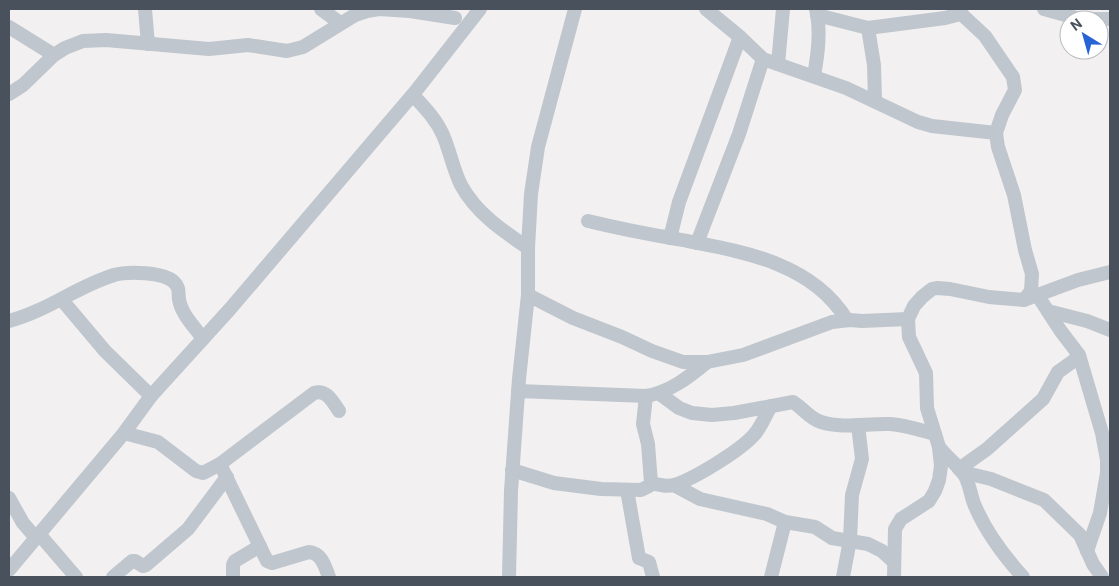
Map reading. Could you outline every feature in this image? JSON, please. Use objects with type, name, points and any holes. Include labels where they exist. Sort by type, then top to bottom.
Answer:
[{"type":"street","points":[[145,9],[148,44]]},
{"type":"street","points":[[321,9],[340,23]]},
{"type":"street","points":[[9,570],[124,433],[150,396],[203,339],[413,95],[480,9]]},
{"type":"street","points":[[509,577],[512,470],[528,295],[531,194],[538,147],[575,9]]},
{"type":"street","points":[[706,9],[763,59],[814,76],[875,100],[918,122],[932,126],[996,133]]},
{"type":"street","points":[[778,64],[783,9]]},
{"type":"street","points":[[1044,9],[1080,18],[1110,18]]},
{"type":"street","points":[[10,95],[54,55],[65,48],[83,41],[106,40],[209,49],[248,46],[288,51],[303,47],[355,15],[379,10],[452,13],[462,31]]},
{"type":"street","points":[[814,76],[819,46],[817,12],[868,28],[918,22],[958,11],[985,36],[1013,77],[1015,90],[1002,115],[996,133],[998,147],[1012,187],[1032,274],[1030,291],[1024,300]]},
{"type":"street","points":[[9,27],[54,55]]},
{"type":"street","points":[[868,28],[874,65],[875,100]]},
{"type":"street","points":[[670,238],[679,202],[740,37]]},
{"type":"street","points":[[697,243],[739,134],[763,59]]},
{"type":"street","points":[[413,95],[435,120],[462,187],[477,207],[509,235],[528,248]]},
{"type":"street","points":[[588,221],[753,254],[805,278],[832,300],[846,320]]},
{"type":"street","points":[[894,577],[894,528],[901,518],[929,501],[935,492],[941,466],[937,440],[927,408],[926,373],[909,337],[908,319],[914,306],[932,289],[937,288],[950,288],[989,297],[1024,300],[1078,280],[1110,272]]},
{"type":"street","points":[[9,321],[29,315],[116,274],[157,275],[169,278],[175,283],[180,290],[179,300],[186,315],[203,339]]},
{"type":"street","points":[[528,295],[573,318],[672,359],[684,362],[707,362],[743,355],[832,322],[908,319]]},
{"type":"street","points":[[1038,296],[1080,357],[1098,416],[1107,469],[1100,513],[1087,551]]},
{"type":"street","points":[[62,300],[105,351],[150,396]]},
{"type":"street","points":[[1048,311],[1087,321],[1110,330]]},
{"type":"street","points":[[961,470],[1043,399],[1058,372],[1080,357]]},
{"type":"street","points":[[518,391],[646,396],[660,394],[695,372],[707,362]]},
{"type":"street","points":[[124,433],[158,442],[199,473],[206,472],[220,464],[314,393],[327,394],[339,411]]},
{"type":"street","points":[[660,394],[679,408],[692,413],[712,415],[734,413],[793,402],[810,417],[820,422],[835,425],[895,425],[937,440],[961,470],[967,480],[974,504],[984,523],[1003,553],[1023,577]]},
{"type":"street","points":[[512,470],[554,483],[601,490],[641,490],[649,486],[651,483],[648,444],[643,424],[646,396]]},
{"type":"street","points":[[651,483],[660,486],[674,485],[706,470],[748,442],[755,435],[771,406]]},
{"type":"street","points":[[843,577],[850,540],[852,495],[862,459],[858,425]]},
{"type":"street","points":[[220,464],[265,558],[272,563],[313,552],[320,557],[329,577]]},
{"type":"street","points":[[961,470],[991,479],[1044,500],[1077,532],[1102,577]]},
{"type":"street","points":[[113,577],[132,561],[146,566],[173,543],[188,529],[227,477]]},
{"type":"street","points":[[674,485],[700,499],[767,514],[786,522],[815,527],[832,538],[850,540],[875,547],[884,552],[893,561]]},
{"type":"street","points":[[627,490],[639,558],[649,562],[653,577]]},
{"type":"street","points":[[9,498],[23,523],[76,577]]},
{"type":"street","points":[[771,577],[786,522]]},
{"type":"street","points":[[233,577],[233,565],[236,561],[260,546]]}]
